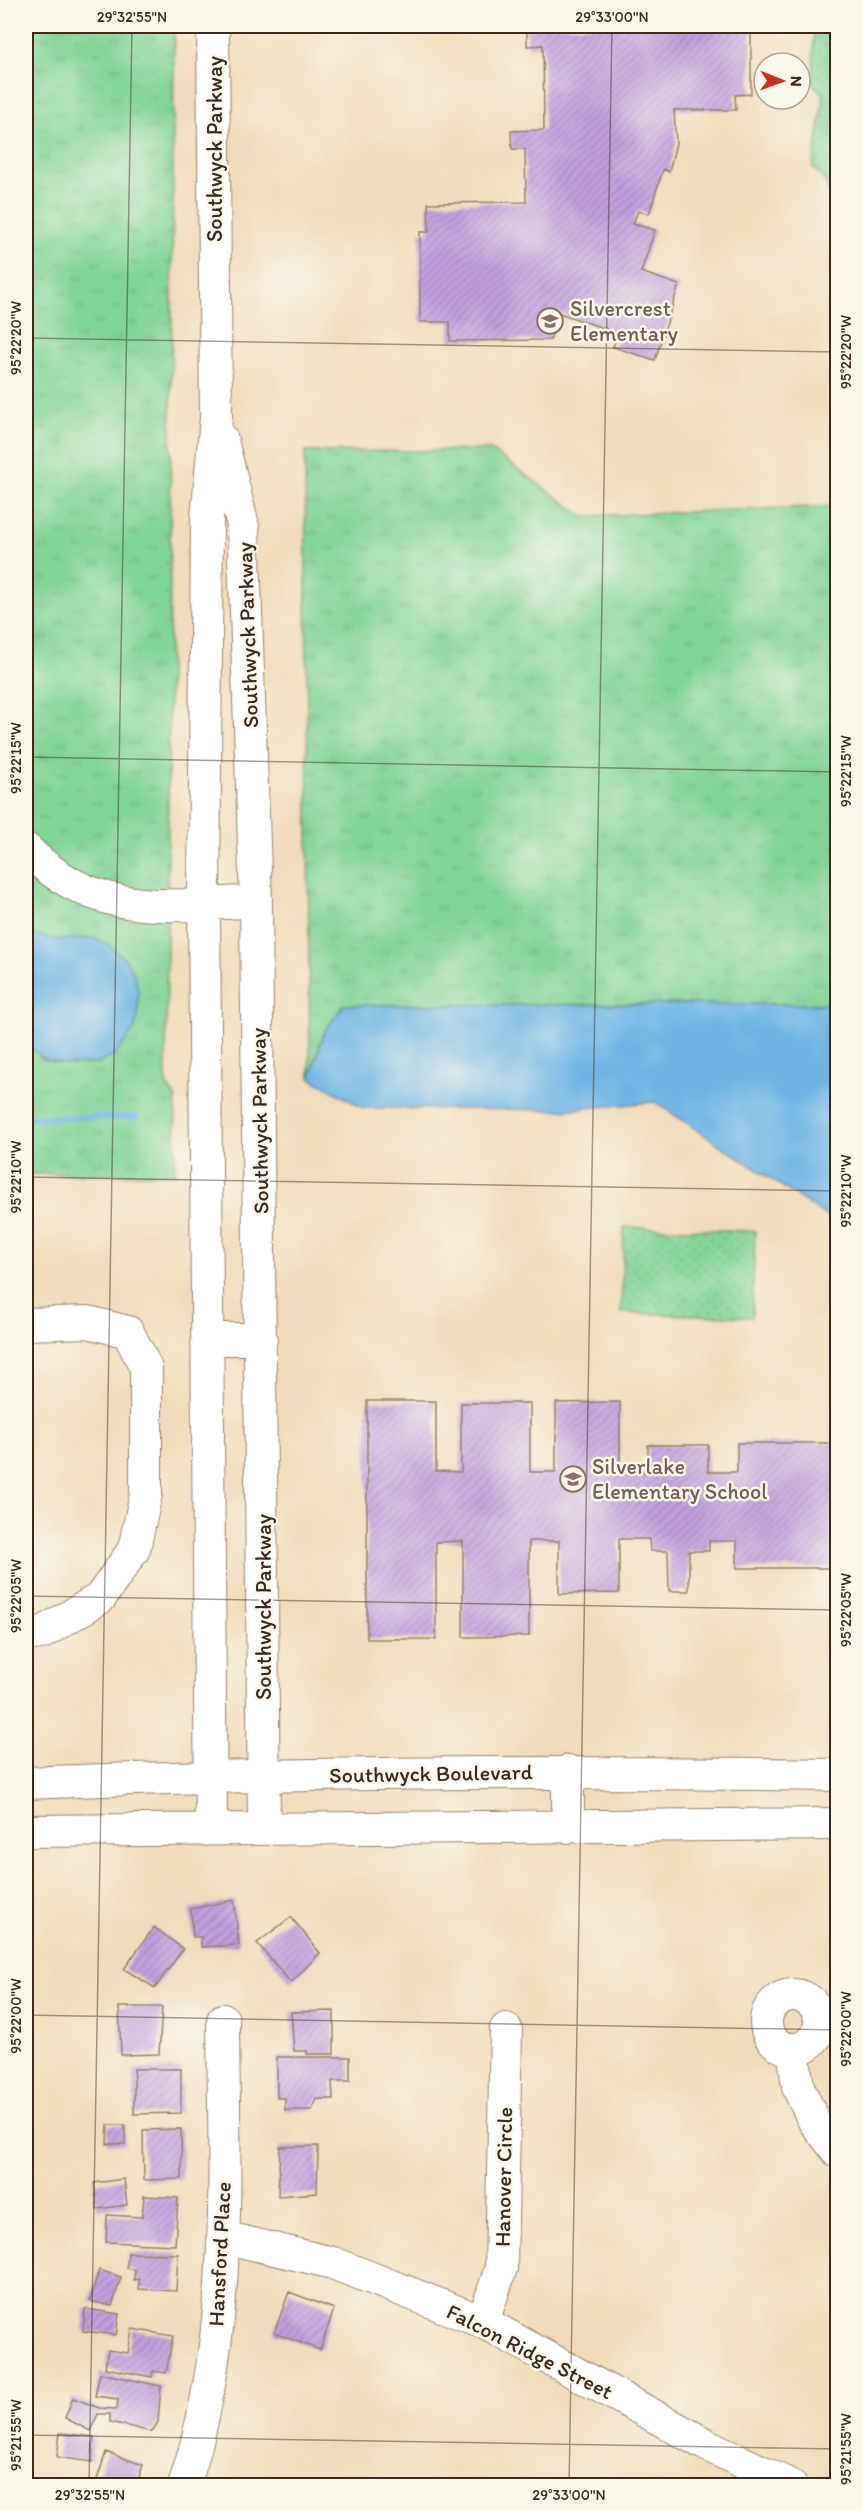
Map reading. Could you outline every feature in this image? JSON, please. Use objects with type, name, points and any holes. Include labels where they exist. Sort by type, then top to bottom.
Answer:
[{"type":"street","name":"Southwyck Parkway","points":[[211,1829],[204,903],[207,518],[216,417],[213,26]]},
{"type":"street","name":"Southwyck Parkway","points":[[216,417],[243,526],[256,901],[264,1828]]},
{"type":"street","points":[[26,849],[41,864],[68,882],[100,897],[134,904],[256,901]]},
{"type":"street","points":[[26,1324],[88,1322],[128,1332],[146,1368],[146,1494],[134,1549],[100,1598],[42,1633],[26,1635]]},
{"type":"street","points":[[208,1339],[261,1339]]},
{"type":"street","points":[[568,1771],[568,1827]]},
{"type":"street","name":"Southwyck Boulevard","points":[[26,1783],[212,1775],[568,1771],[837,1775]]},
{"type":"street","points":[[26,1831],[837,1824]]},
{"type":"street","name":"Hansford Place","points":[[184,2486],[194,2456],[208,2383],[218,2312],[223,2237],[223,2020]]},
{"type":"street","name":"Hanover Circle","points":[[483,2322],[501,2268],[506,2029]]},
{"type":"street","points":[[792,2049],[798,2087],[814,2121],[837,2152]]},
{"type":"street","name":"Falcon Ridge Street","points":[[223,2237],[333,2263],[483,2322],[705,2444],[791,2486]]},
{"type":"green space","points":[[26,26],[174,26],[166,1085],[176,1098],[175,1174],[26,1174]]},
{"type":"green space","points":[[814,26],[837,26],[838,201],[833,207],[826,183],[813,167],[824,95],[813,84]]},
{"type":"green space","points":[[491,450],[583,516],[837,506],[837,1004],[344,1005],[321,1041],[310,1078],[305,452]]},
{"type":"green space","points":[[624,1227],[755,1231],[752,1317],[621,1313]]},
{"type":"water","points":[[26,933],[57,940],[95,938],[109,945],[126,960],[134,974],[138,991],[138,1016],[134,1030],[116,1054],[98,1064],[67,1065],[44,1059],[26,1044]]},
{"type":"water","points":[[837,1004],[837,1223],[655,1102],[563,1110],[363,1108],[310,1078],[325,1030],[344,1005]]},
{"type":"building","name":"Silvercrest Elementary","points":[[527,26],[751,26],[751,94],[735,95],[736,110],[674,110],[676,143],[669,172],[663,169],[649,214],[638,211],[633,224],[655,230],[641,272],[679,285],[655,360],[613,347],[618,333],[559,313],[550,340],[450,341],[450,322],[420,322],[420,232],[429,232],[428,203],[526,202],[525,149],[512,149],[511,131],[544,130],[543,45],[527,46]]},
{"type":"building","name":"Silverlake Elementary School","points":[[367,1401],[436,1401],[436,1471],[461,1472],[461,1403],[530,1403],[530,1472],[556,1472],[556,1403],[620,1402],[620,1472],[648,1472],[648,1445],[708,1445],[708,1472],[737,1472],[737,1443],[838,1443],[838,1568],[737,1568],[737,1541],[709,1541],[709,1551],[689,1551],[689,1591],[669,1591],[668,1551],[650,1551],[649,1539],[619,1539],[619,1593],[559,1594],[559,1541],[529,1541],[529,1636],[463,1637],[463,1541],[436,1542],[436,1639],[367,1639]]},
{"type":"building","points":[[234,1900],[239,1945],[201,1947],[201,1937],[193,1937],[191,1909]]},
{"type":"building","points":[[291,1917],[320,1953],[291,1983],[257,1943]]},
{"type":"building","points":[[154,1927],[183,1949],[155,1988],[124,1969]]},
{"type":"building","points":[[119,2007],[162,2007],[159,2054],[121,2055]]},
{"type":"building","points":[[334,2011],[334,2054],[307,2054],[307,2051],[294,2051],[291,2012]]},
{"type":"building","points":[[277,2057],[350,2057],[350,2081],[332,2081],[333,2099],[317,2099],[312,2110],[285,2110],[285,2098],[277,2098]]},
{"type":"building","points":[[134,2069],[181,2069],[181,2113],[134,2114]]},
{"type":"building","points":[[108,2125],[125,2125],[125,2144],[107,2144]]},
{"type":"building","points":[[181,2129],[182,2179],[144,2180],[143,2130]]},
{"type":"building","points":[[318,2146],[317,2193],[278,2196],[280,2147]]},
{"type":"building","points":[[124,2179],[127,2205],[97,2209],[94,2183]]},
{"type":"building","points":[[144,2196],[178,2198],[175,2245],[106,2242],[107,2215],[142,2217]]},
{"type":"building","points":[[128,2253],[178,2254],[176,2291],[139,2289],[139,2279],[134,2280],[135,2270],[127,2268]]},
{"type":"building","points":[[99,2270],[121,2277],[112,2306],[90,2301]]},
{"type":"building","points":[[289,2292],[334,2309],[320,2350],[274,2333]]},
{"type":"building","points":[[85,2309],[119,2314],[116,2335],[83,2331]]},
{"type":"building","points":[[132,2329],[173,2336],[166,2373],[153,2371],[152,2377],[105,2368],[108,2350],[128,2353]]},
{"type":"building","points":[[100,2373],[161,2386],[158,2422],[152,2432],[110,2422],[110,2414],[98,2414],[90,2431],[65,2418],[73,2398],[99,2408],[117,2409],[118,2399],[95,2396]]},
{"type":"building","points":[[60,2433],[94,2437],[92,2462],[57,2457]]},
{"type":"building","points":[[106,2452],[143,2465],[136,2486],[95,2486]]},
{"type":"waterway","points":[[26,1118],[137,1117]]},
{"type":"place","name":"Silvercrest Elementary","points":[[550,321]]},
{"type":"place","name":"Silverlake Elementary School","points":[[573,1479]]}]
